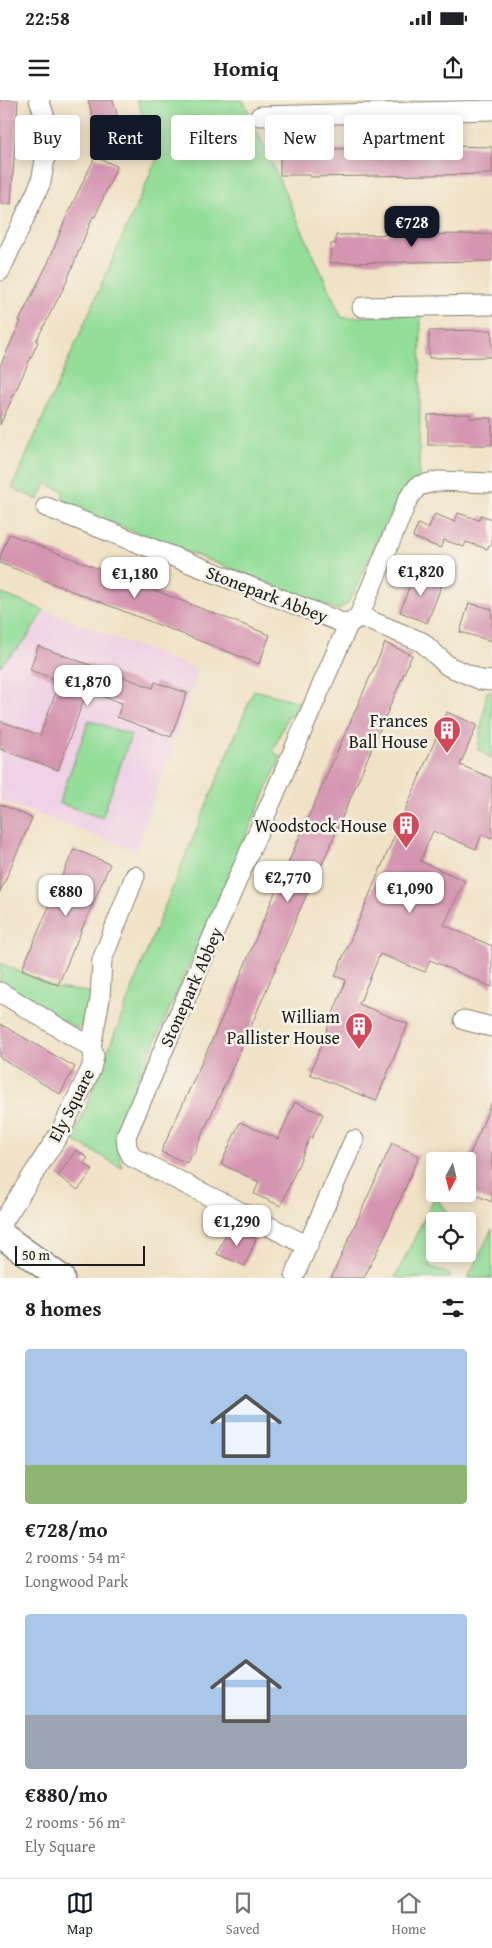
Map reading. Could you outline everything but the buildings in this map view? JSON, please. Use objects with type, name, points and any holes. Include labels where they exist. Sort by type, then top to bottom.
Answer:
[{"type":"main road","points":[[0,1234],[61,1278]]},
{"type":"street","points":[[0,271],[41,182],[50,132],[40,100]]},
{"type":"street","points":[[260,116],[492,110]]},
{"type":"street","points":[[362,307],[492,305]]},
{"type":"street","name":"Stonepark Abbey","points":[[308,1246],[132,1157],[127,1148],[126,1136],[408,499],[418,486],[438,481],[492,483]]},
{"type":"street","name":"Stonepark Abbey","points":[[46,508],[353,620]]},
{"type":"street","points":[[353,620],[422,642],[448,666],[482,680],[492,681]]},
{"type":"street","points":[[91,1047],[100,999],[102,960],[136,876]]},
{"type":"street","name":"Ely Square","points":[[0,992],[91,1047],[94,1056],[91,1069],[60,1131],[0,1226]]},
{"type":"street","points":[[464,1020],[492,1027]]},
{"type":"street","points":[[295,1274],[354,1140]]},
{"type":"shaded area","points":[[0,593],[198,670],[136,851],[0,800]]},
{"type":"green space","points":[[137,100],[243,100],[250,115],[171,115],[171,160],[255,160],[255,126],[265,148],[265,160],[270,160],[342,318],[421,313],[419,476],[396,504],[348,603],[338,610],[63,504],[63,491],[46,484],[38,500],[12,488],[156,160],[161,160],[161,115],[143,115]]},
{"type":"green space","points":[[0,593],[44,610],[26,639],[0,666]]},
{"type":"green space","points":[[254,690],[307,704],[298,715],[288,715],[273,751],[281,757],[123,1114],[117,1141],[122,1168],[73,1140],[158,923]]},
{"type":"green space","points":[[487,691],[492,692],[492,759],[478,749]]},
{"type":"green space","points":[[89,720],[131,735],[102,818],[59,803]]},
{"type":"green space","points":[[0,963],[56,988],[89,992],[93,1000],[87,1021],[78,1029],[0,985]]},
{"type":"green space","points":[[432,1202],[440,1202],[447,1212],[427,1212]]},
{"type":"green space","points":[[426,1214],[426,1262],[431,1262],[429,1266],[449,1274],[451,1278],[395,1278]]},
{"type":"green space","points":[[492,1229],[492,1278],[468,1278]]},
{"type":"place","name":"Frances Ball House","points":[[447,754]]},
{"type":"place","name":"Woodstock House","points":[[406,849]]},
{"type":"place","name":"William Pallister House","points":[[359,1050]]}]
